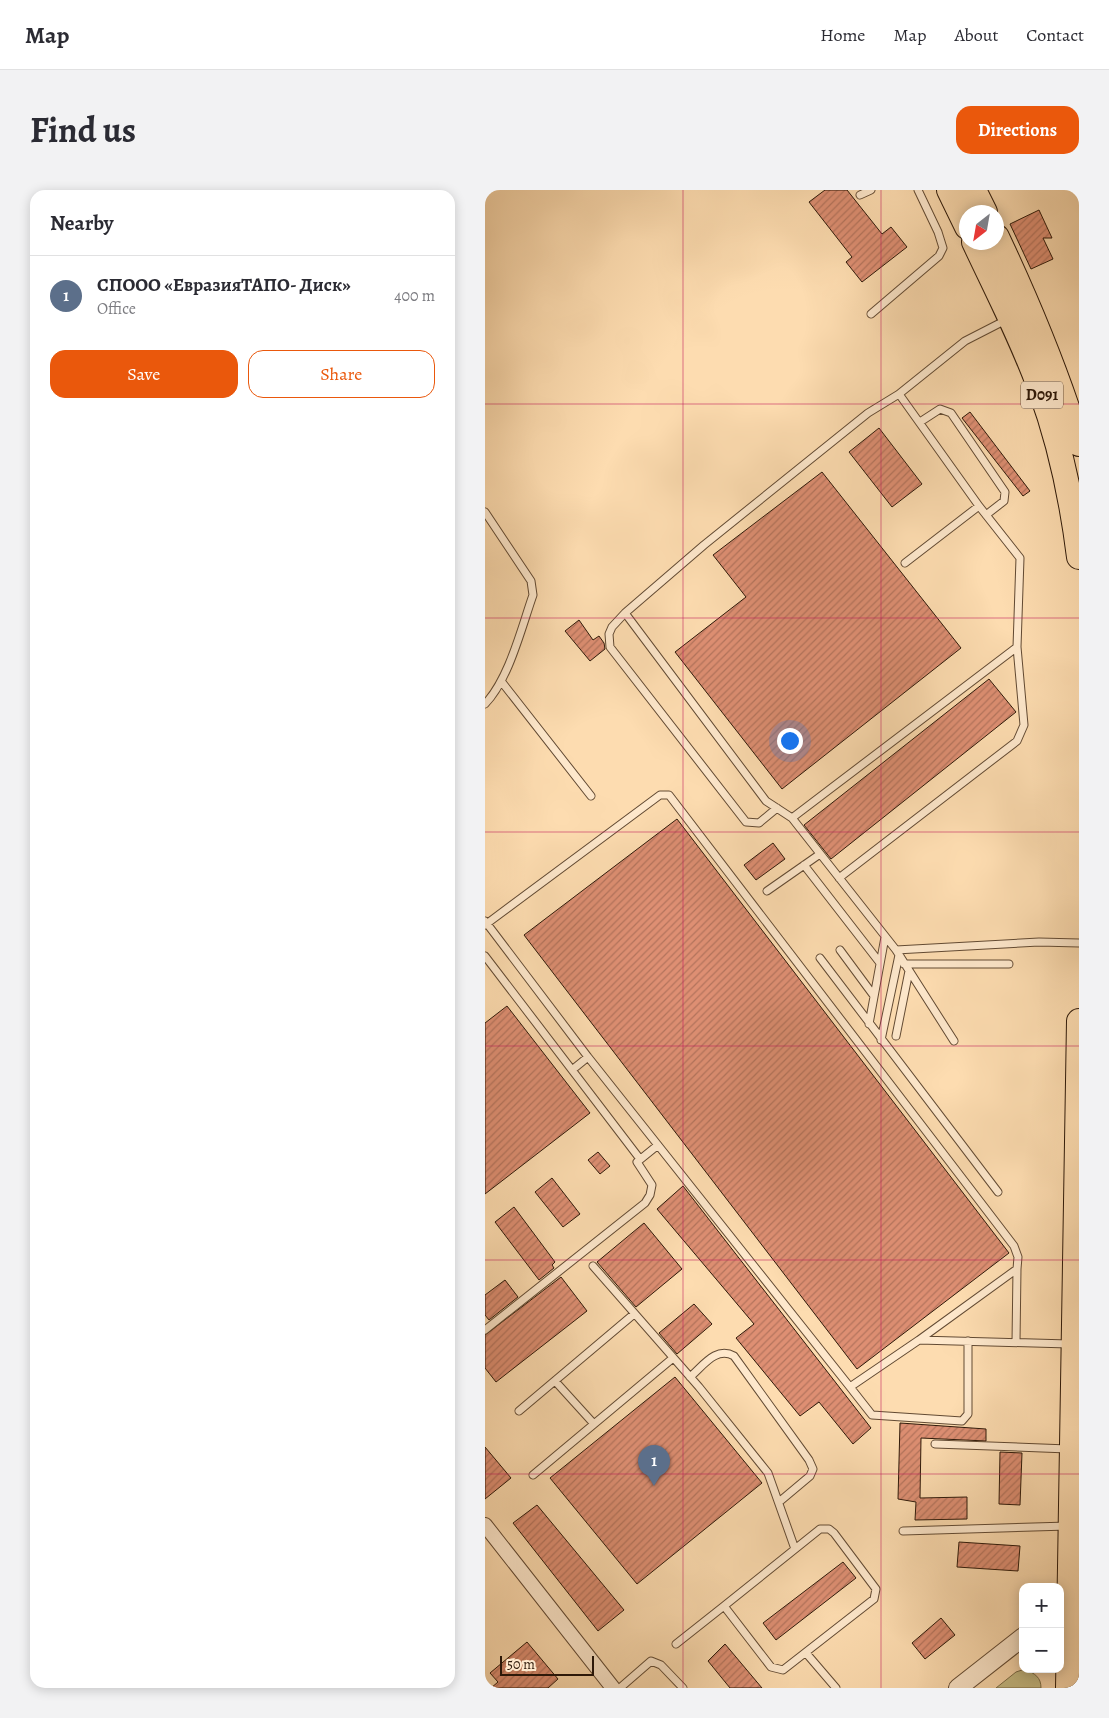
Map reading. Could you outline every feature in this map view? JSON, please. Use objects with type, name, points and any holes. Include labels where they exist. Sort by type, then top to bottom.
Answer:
[{"type":"highway","points":[[949,190],[959,211]]},
{"type":"highway","points":[[974,190],[982,205]]},
{"type":"highway","name":"D091","points":[[978,250],[1010,318],[1040,390],[1059,451],[1079,557]]},
{"type":"highway","name":"D091","points":[[1003,250],[1033,313],[1062,387],[1079,444]]},
{"type":"highway","points":[[1068,1688],[1070,1449],[1079,1020]]},
{"type":"street","points":[[485,1525],[613,1688]]},
{"type":"street","points":[[958,1688],[1019,1640]]},
{"type":"lane","points":[[860,195],[871,190]]},
{"type":"lane","points":[[871,314],[939,256],[943,248],[939,232],[918,190]]},
{"type":"lane","points":[[777,808],[759,822],[753,824],[746,822],[610,647],[609,634],[611,627],[704,545],[868,413],[899,394],[965,341],[1010,318]]},
{"type":"lane","points":[[839,878],[1017,741],[1024,725],[1017,647],[1020,558],[979,506],[899,394]]},
{"type":"lane","points":[[920,422],[940,409],[951,413],[1005,492],[1004,501],[986,515]]},
{"type":"lane","points":[[905,563],[979,506]]},
{"type":"lane","points":[[485,704],[493,695],[501,680],[533,595],[531,581],[486,515]]},
{"type":"lane","points":[[625,613],[766,801],[792,818],[885,936],[954,1040]]},
{"type":"lane","points":[[792,818],[1017,647]]},
{"type":"lane","points":[[501,680],[591,796]]},
{"type":"lane","points":[[968,1341],[968,1414],[962,1421],[872,1415],[588,1057],[486,923],[660,795],[669,795],[1014,1246],[1018,1257],[1016,1342]]},
{"type":"lane","points":[[767,891],[820,854]]},
{"type":"lane","points":[[805,865],[880,963]]},
{"type":"lane","points":[[869,1024],[885,936]]},
{"type":"lane","points":[[897,952],[1039,942],[1079,943]]},
{"type":"lane","points":[[840,950],[875,996]]},
{"type":"lane","points":[[881,1040],[897,952]]},
{"type":"lane","points":[[485,956],[640,1159]]},
{"type":"lane","points":[[820,958],[998,1192]]},
{"type":"lane","points":[[904,964],[1009,964]]},
{"type":"lane","points":[[897,1036],[909,971]]},
{"type":"lane","points":[[572,1070],[588,1057]]},
{"type":"lane","points":[[485,1330],[645,1202],[650,1195],[652,1185],[637,1164],[640,1159],[659,1145]]},
{"type":"lane","points":[[593,1266],[690,1377],[768,1473],[795,1549]]},
{"type":"lane","points":[[850,1387],[1017,1269]]},
{"type":"lane","points":[[519,1411],[634,1314]]},
{"type":"lane","points":[[919,1340],[1072,1344]]},
{"type":"lane","points":[[690,1377],[719,1352],[725,1351],[733,1356],[809,1460],[813,1468],[810,1476],[779,1502]]},
{"type":"lane","points":[[533,1475],[673,1358]]},
{"type":"lane","points":[[555,1381],[594,1424]]},
{"type":"lane","points":[[935,1444],[1070,1449]]},
{"type":"lane","points":[[903,1531],[1069,1526]]},
{"type":"lane","points":[[676,1644],[820,1529],[829,1528],[876,1589],[874,1599],[783,1670],[771,1667],[724,1606]]},
{"type":"lane","points":[[806,1653],[836,1688]]},
{"type":"lane","points":[[620,1688],[651,1661],[661,1665],[683,1688]]},
{"type":"shaded area","points":[[1016,1672],[1032,1673],[1037,1676],[1041,1688],[996,1688]]},
{"type":"building","points":[[825,190],[847,190],[882,234],[891,227],[907,247],[862,282],[846,262],[852,257],[809,202]]},
{"type":"building","points":[[1039,210],[1052,238],[1043,238],[1053,259],[1031,269],[1010,224]]},
{"type":"building","points":[[970,412],[1030,491],[1023,496],[962,418]]},
{"type":"building","points":[[879,428],[922,484],[892,507],[849,452]]},
{"type":"building","points":[[822,472],[961,648],[782,789],[675,652],[746,597],[713,555]]},
{"type":"building","points":[[579,620],[593,640],[599,636],[604,643],[605,649],[590,661],[565,631]]},
{"type":"building","points":[[989,679],[1016,712],[831,859],[804,825]]},
{"type":"building","points":[[677,819],[1009,1253],[857,1369],[524,935]]},
{"type":"building","points":[[773,843],[785,859],[756,880],[744,865]]},
{"type":"building","points":[[507,1006],[590,1113],[485,1194],[485,1023]]},
{"type":"building","points":[[598,1152],[610,1166],[600,1174],[588,1160]]},
{"type":"building","points":[[552,1178],[580,1214],[563,1227],[535,1192]]},
{"type":"building","points":[[683,1186],[871,1428],[853,1444],[819,1402],[800,1416],[736,1338],[754,1324],[657,1209]]},
{"type":"building","points":[[514,1207],[555,1262],[552,1265],[554,1268],[539,1280],[495,1222]]},
{"type":"building","points":[[644,1223],[682,1269],[636,1307],[597,1262]]},
{"type":"building","points":[[561,1277],[587,1311],[496,1382],[485,1368],[485,1335]]},
{"type":"building","points":[[505,1280],[518,1297],[489,1320],[485,1315],[485,1295]]},
{"type":"building","points":[[694,1304],[712,1324],[677,1354],[659,1333]]},
{"type":"building","points":[[675,1377],[762,1483],[637,1584],[550,1478]]},
{"type":"building","points":[[900,1423],[986,1429],[986,1441],[921,1438],[920,1498],[967,1497],[967,1519],[915,1520],[916,1502],[898,1499]]},
{"type":"building","points":[[485,1447],[511,1478],[485,1499]]},
{"type":"building","points":[[1000,1452],[1022,1453],[1020,1505],[999,1504]]},
{"type":"building","points":[[537,1505],[624,1610],[598,1631],[513,1523]]},
{"type":"building","points":[[959,1542],[1020,1546],[1018,1571],[957,1567]]},
{"type":"building","points":[[843,1562],[856,1578],[776,1640],[763,1623]]},
{"type":"building","points":[[941,1618],[955,1635],[925,1659],[912,1643]]},
{"type":"building","points":[[527,1642],[558,1679],[548,1688],[491,1688],[498,1682],[490,1673]]},
{"type":"building","points":[[725,1644],[762,1688],[730,1688],[708,1661]]},
{"type":"place","name":"СПООО «ЕвразияТАПО- Диск»","points":[[654,1486]]}]
